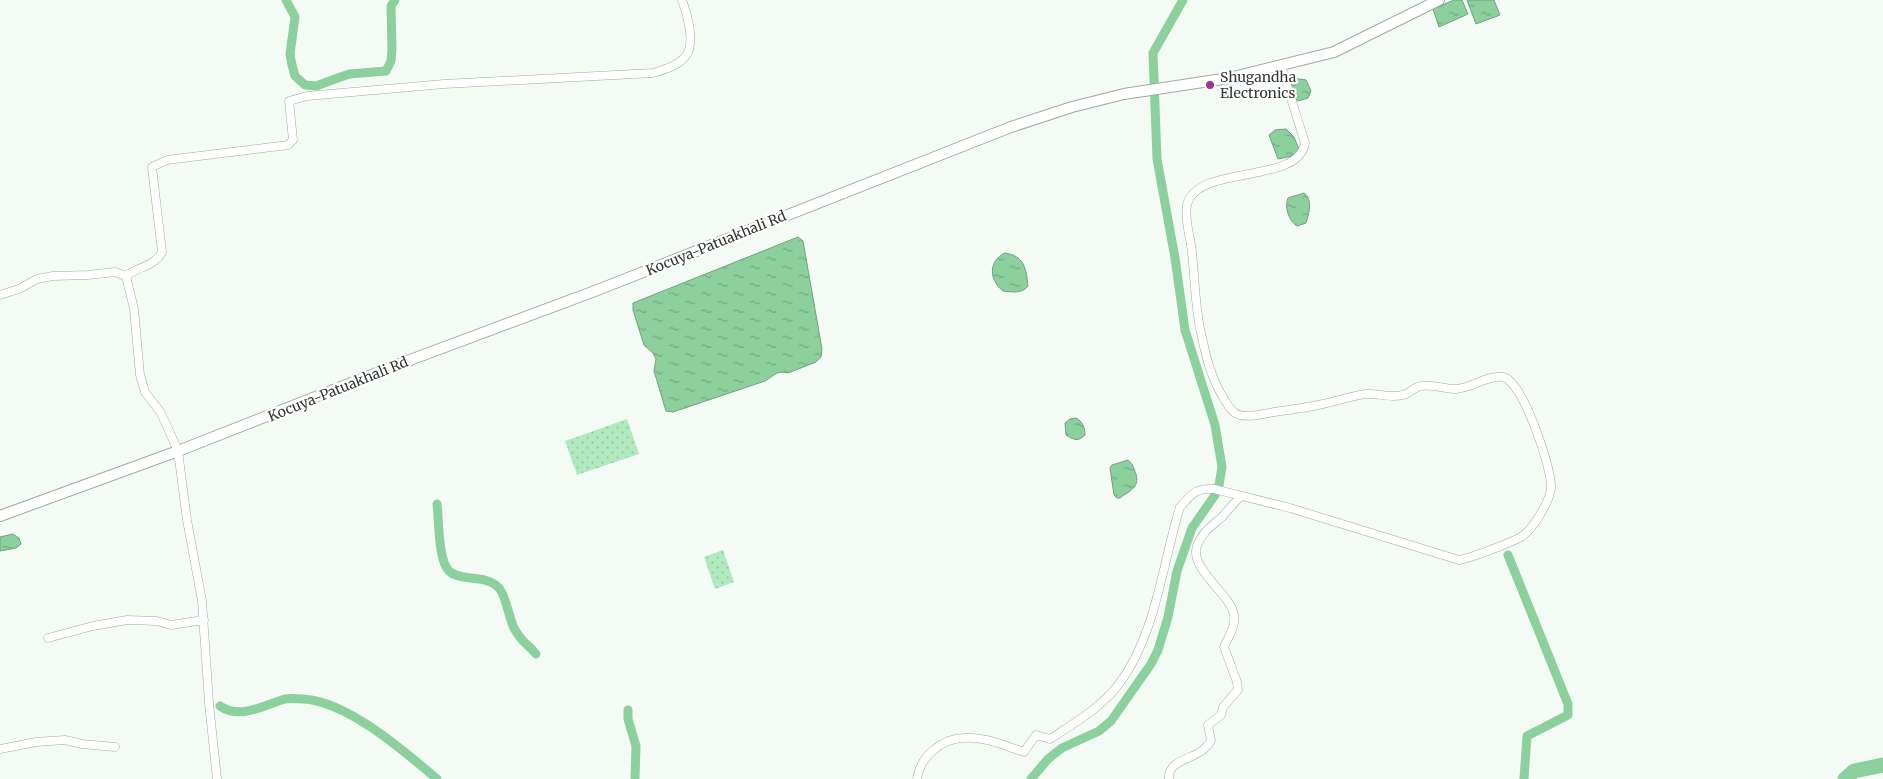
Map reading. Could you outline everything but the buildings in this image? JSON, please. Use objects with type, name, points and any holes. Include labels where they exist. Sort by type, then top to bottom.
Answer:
[{"type":"main road","name":"Kocuya-Patuakhali Rd","points":[[0,516],[178,451],[402,363],[595,291],[1011,127],[1072,107],[1142,91],[1229,78],[1334,52],[1439,0]]},
{"type":"street","points":[[126,276],[134,270],[158,260],[162,252],[152,174],[152,167],[159,162],[288,145],[293,140],[289,102],[307,96],[444,84],[653,73],[671,68],[687,54],[690,39],[687,13],[682,0]]},
{"type":"street","points":[[917,779],[926,757],[934,749],[955,740],[963,738],[986,740],[1024,752],[1036,735],[1050,739],[1084,718],[1118,685],[1143,643],[1180,507],[1192,494],[1201,488],[1214,489],[1290,508],[1459,560],[1469,558],[1523,536],[1540,516],[1552,488],[1548,464],[1532,417],[1516,388],[1507,378],[1487,379],[1462,388],[1420,386],[1406,394],[1393,396],[1367,394],[1316,406],[1262,414],[1240,415],[1230,409],[1215,384],[1209,370],[1197,318],[1192,252],[1186,218],[1187,205],[1192,194],[1203,186],[1227,178],[1259,173],[1287,164],[1298,158],[1304,150],[1305,143],[1281,66]]},
{"type":"street","points":[[0,295],[19,289],[37,279],[53,276],[115,272],[126,276]]},
{"type":"street","points":[[126,276],[134,309],[140,375],[145,392],[161,413],[178,451],[204,620],[208,703],[217,779]]},
{"type":"street","points":[[1169,779],[1169,773],[1173,766],[1204,750],[1212,741],[1208,725],[1221,715],[1223,707],[1238,690],[1237,682],[1224,648],[1233,628],[1234,616],[1232,607],[1205,574],[1195,554],[1198,544],[1207,529],[1221,518],[1240,497]]},
{"type":"street","points":[[48,638],[93,626],[127,620],[171,625],[204,620]]},
{"type":"street","points":[[0,749],[36,742],[65,740],[82,744],[115,747]]},
{"type":"shaded area","points":[[627,419],[639,454],[577,475],[565,441]]},
{"type":"shaded area","points":[[723,550],[734,582],[715,589],[704,557]]},
{"type":"water","points":[[1454,0],[1462,0],[1468,14],[1439,27],[1433,9]]},
{"type":"water","points":[[1467,0],[1494,0],[1500,15],[1476,24]]},
{"type":"water","points":[[1293,78],[1306,80],[1311,91],[1308,98],[1298,101],[1294,97],[1290,81]]},
{"type":"water","points":[[1286,129],[1294,137],[1299,149],[1297,155],[1278,159],[1269,135],[1275,130]]},
{"type":"water","points":[[1304,193],[1309,199],[1310,207],[1306,223],[1297,226],[1288,214],[1287,202],[1288,198]]},
{"type":"water","points":[[798,237],[803,241],[822,349],[821,357],[816,362],[788,373],[777,373],[765,381],[673,412],[666,411],[654,371],[656,359],[653,353],[644,345],[633,310],[633,303]]},
{"type":"water","points":[[1005,253],[1021,260],[1026,274],[1028,286],[1026,289],[1017,292],[1003,291],[995,282],[992,271],[993,266],[999,256]]},
{"type":"water","points":[[1076,418],[1083,425],[1085,435],[1076,440],[1066,435],[1065,423],[1070,419]]},
{"type":"water","points":[[1128,460],[1135,470],[1136,483],[1130,491],[1117,498],[1114,495],[1110,468],[1112,465]]},
{"type":"water","points":[[13,534],[19,538],[21,544],[16,548],[0,551],[0,537]]},
{"type":"waterway","points":[[286,0],[295,17],[290,54],[295,76],[305,85],[316,86],[349,74],[386,71],[391,61],[391,6],[395,0]]},
{"type":"waterway","points":[[1031,779],[1048,759],[1062,748],[1099,731],[1111,721],[1151,664],[1158,650],[1168,617],[1177,571],[1192,528],[1215,495],[1219,485],[1222,467],[1215,425],[1185,330],[1175,258],[1157,159],[1153,53],[1183,0]]},
{"type":"waterway","points":[[437,504],[441,549],[445,566],[451,573],[486,580],[499,588],[517,633],[536,654]]},
{"type":"waterway","points":[[1508,555],[1568,704],[1568,715],[1527,736],[1524,779]]},
{"type":"waterway","points":[[220,706],[228,710],[244,712],[287,699],[321,702],[357,718],[392,742],[437,779]]},
{"type":"waterway","points":[[628,710],[628,719],[636,746],[635,779]]},
{"type":"waterway","points":[[1845,779],[1854,771],[1883,765]]},
{"type":"place","name":"Shugandha Electronics","points":[[1210,85]]}]
